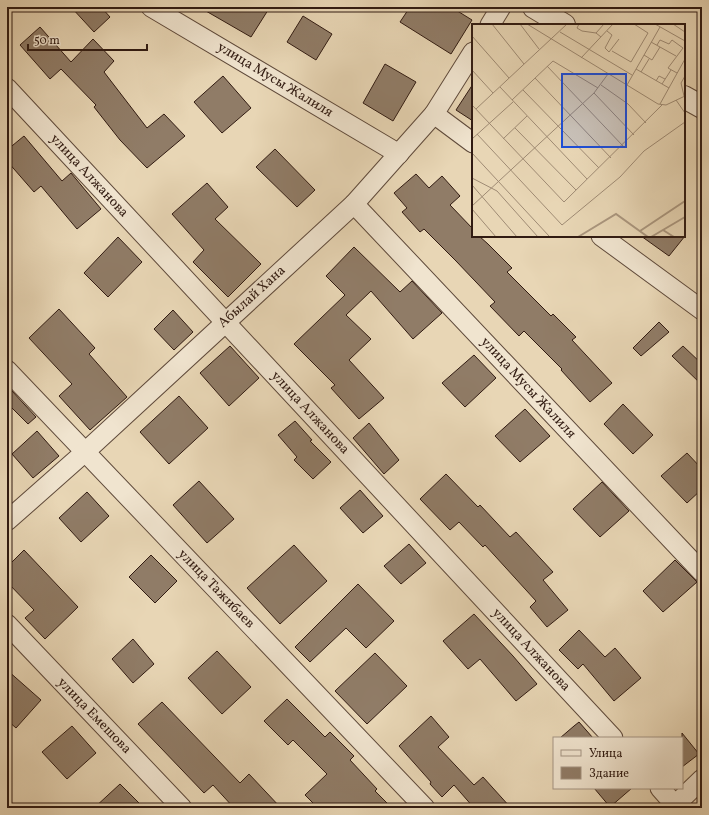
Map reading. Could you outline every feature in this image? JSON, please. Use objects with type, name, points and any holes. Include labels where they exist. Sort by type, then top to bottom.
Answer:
[{"type":"street","name":"улица Мусы Жалиля","points":[[151,7],[399,154]]},
{"type":"street","points":[[491,24],[501,7]]},
{"type":"street","points":[[534,7],[562,24]]},
{"type":"street","name":"Абылай Хана","points":[[7,521],[85,452],[225,321],[354,204],[434,114],[472,54]]},
{"type":"street","name":"улица Алжанова","points":[[7,88],[612,737]]},
{"type":"street","points":[[685,98],[702,107]]},
{"type":"street","points":[[434,114],[472,142]]},
{"type":"street","name":"улица Мусы Жалиля","points":[[354,204],[702,572]]},
{"type":"street","points":[[602,237],[702,310]]},
{"type":"street","name":"улица Тажибаев","points":[[7,370],[425,808]]},
{"type":"street","name":"улица Емешова","points":[[7,624],[182,808]]},
{"type":"street","points":[[661,789],[674,806],[702,779]]},
{"type":"building","points":[[71,7],[101,7],[110,17],[94,32]]},
{"type":"building","points":[[199,7],[270,7],[251,37]]},
{"type":"building","points":[[410,7],[451,7],[472,20],[451,54],[400,22]]},
{"type":"building","points":[[303,16],[332,34],[316,60],[287,42]]},
{"type":"building","points":[[40,27],[71,62],[93,39],[114,61],[104,72],[147,128],[164,114],[185,136],[147,168],[120,140],[94,107],[96,105],[61,69],[50,79],[20,45]]},
{"type":"building","points":[[385,64],[416,82],[393,121],[363,103]]},
{"type":"building","points":[[223,76],[251,108],[222,133],[194,102]]},
{"type":"building","points":[[472,86],[472,120],[456,110]]},
{"type":"building","points":[[24,136],[62,181],[71,173],[101,209],[77,229],[41,186],[34,192],[7,161],[7,150]]},
{"type":"building","points":[[275,149],[315,190],[297,207],[256,167]]},
{"type":"building","points":[[416,174],[429,188],[442,176],[460,196],[450,205],[472,228],[472,237],[480,237],[512,268],[507,272],[551,316],[553,314],[576,337],[572,340],[612,383],[590,402],[561,370],[562,369],[524,331],[519,336],[490,306],[495,302],[424,229],[420,232],[402,212],[407,208],[394,193]]},
{"type":"building","points":[[207,183],[228,207],[215,219],[261,264],[228,297],[193,262],[204,250],[172,214]]},
{"type":"building","points":[[118,237],[142,262],[108,297],[84,273]]},
{"type":"building","points":[[642,237],[684,237],[669,256]]},
{"type":"building","points":[[354,247],[400,292],[412,281],[442,313],[413,339],[371,291],[346,315],[371,339],[349,360],[384,398],[359,419],[331,388],[335,385],[294,344],[345,295],[326,276]]},
{"type":"building","points":[[59,309],[95,348],[89,354],[127,397],[90,430],[59,396],[72,384],[29,338]]},
{"type":"building","points":[[173,310],[193,332],[174,350],[154,329]]},
{"type":"building","points":[[659,322],[669,332],[641,356],[633,348]]},
{"type":"building","points":[[230,346],[259,378],[229,406],[200,373]]},
{"type":"building","points":[[683,346],[702,364],[702,385],[672,356]]},
{"type":"building","points":[[474,355],[496,378],[465,407],[442,383]]},
{"type":"building","points":[[12,391],[36,417],[28,424],[7,403],[7,395]]},
{"type":"building","points":[[179,396],[208,428],[169,464],[140,432]]},
{"type":"building","points":[[623,404],[653,435],[633,454],[604,424]]},
{"type":"building","points":[[525,409],[550,436],[520,462],[495,436]]},
{"type":"building","points":[[295,421],[312,440],[310,441],[331,462],[313,479],[294,460],[297,457],[278,435]]},
{"type":"building","points":[[369,423],[399,460],[384,474],[353,438]]},
{"type":"building","points":[[37,431],[59,456],[33,478],[12,454]]},
{"type":"building","points":[[687,453],[702,469],[702,489],[687,503],[661,476]]},
{"type":"building","points":[[446,474],[478,507],[480,505],[510,537],[516,532],[553,572],[543,580],[568,610],[547,627],[530,607],[536,601],[485,545],[483,547],[459,522],[450,530],[420,499]]},
{"type":"building","points":[[199,481],[234,519],[207,543],[173,505]]},
{"type":"building","points":[[602,482],[629,511],[600,537],[573,509]]},
{"type":"building","points":[[360,490],[383,516],[363,533],[340,508]]},
{"type":"building","points":[[87,492],[109,516],[81,542],[59,518]]},
{"type":"building","points":[[409,544],[426,563],[401,584],[384,566]]},
{"type":"building","points":[[294,545],[327,581],[280,624],[247,588]]},
{"type":"building","points":[[24,550],[78,607],[45,639],[25,618],[34,610],[7,582],[7,567]]},
{"type":"building","points":[[151,555],[177,581],[155,603],[129,577]]},
{"type":"building","points":[[675,560],[697,582],[663,612],[643,591]]},
{"type":"building","points":[[358,584],[394,621],[366,648],[346,628],[310,662],[295,647]]},
{"type":"building","points":[[474,614],[537,684],[516,701],[480,659],[468,669],[443,641]]},
{"type":"building","points":[[579,630],[605,657],[615,648],[641,678],[614,701],[583,664],[578,669],[559,650]]},
{"type":"building","points":[[133,639],[154,664],[133,683],[112,659]]},
{"type":"building","points":[[217,651],[251,687],[222,714],[188,678]]},
{"type":"building","points":[[375,653],[407,686],[367,724],[335,691]]},
{"type":"building","points":[[7,670],[41,700],[16,728],[7,720]]},
{"type":"building","points":[[287,699],[325,737],[330,732],[354,756],[350,760],[377,789],[375,791],[392,808],[318,808],[305,795],[327,774],[293,740],[288,745],[264,721]]},
{"type":"building","points":[[162,702],[240,783],[249,774],[281,808],[234,808],[213,785],[204,793],[138,724]]},
{"type":"building","points":[[431,716],[449,737],[438,747],[474,785],[483,777],[511,808],[474,808],[454,785],[442,797],[430,784],[431,782],[399,746]]},
{"type":"building","points":[[579,722],[592,737],[561,737]]},
{"type":"building","points":[[72,726],[96,753],[67,779],[42,752]]},
{"type":"building","points":[[682,733],[699,754],[683,766],[683,737]]},
{"type":"building","points":[[120,784],[144,808],[94,808]]},
{"type":"building","points":[[595,789],[631,789],[610,807]]}]
